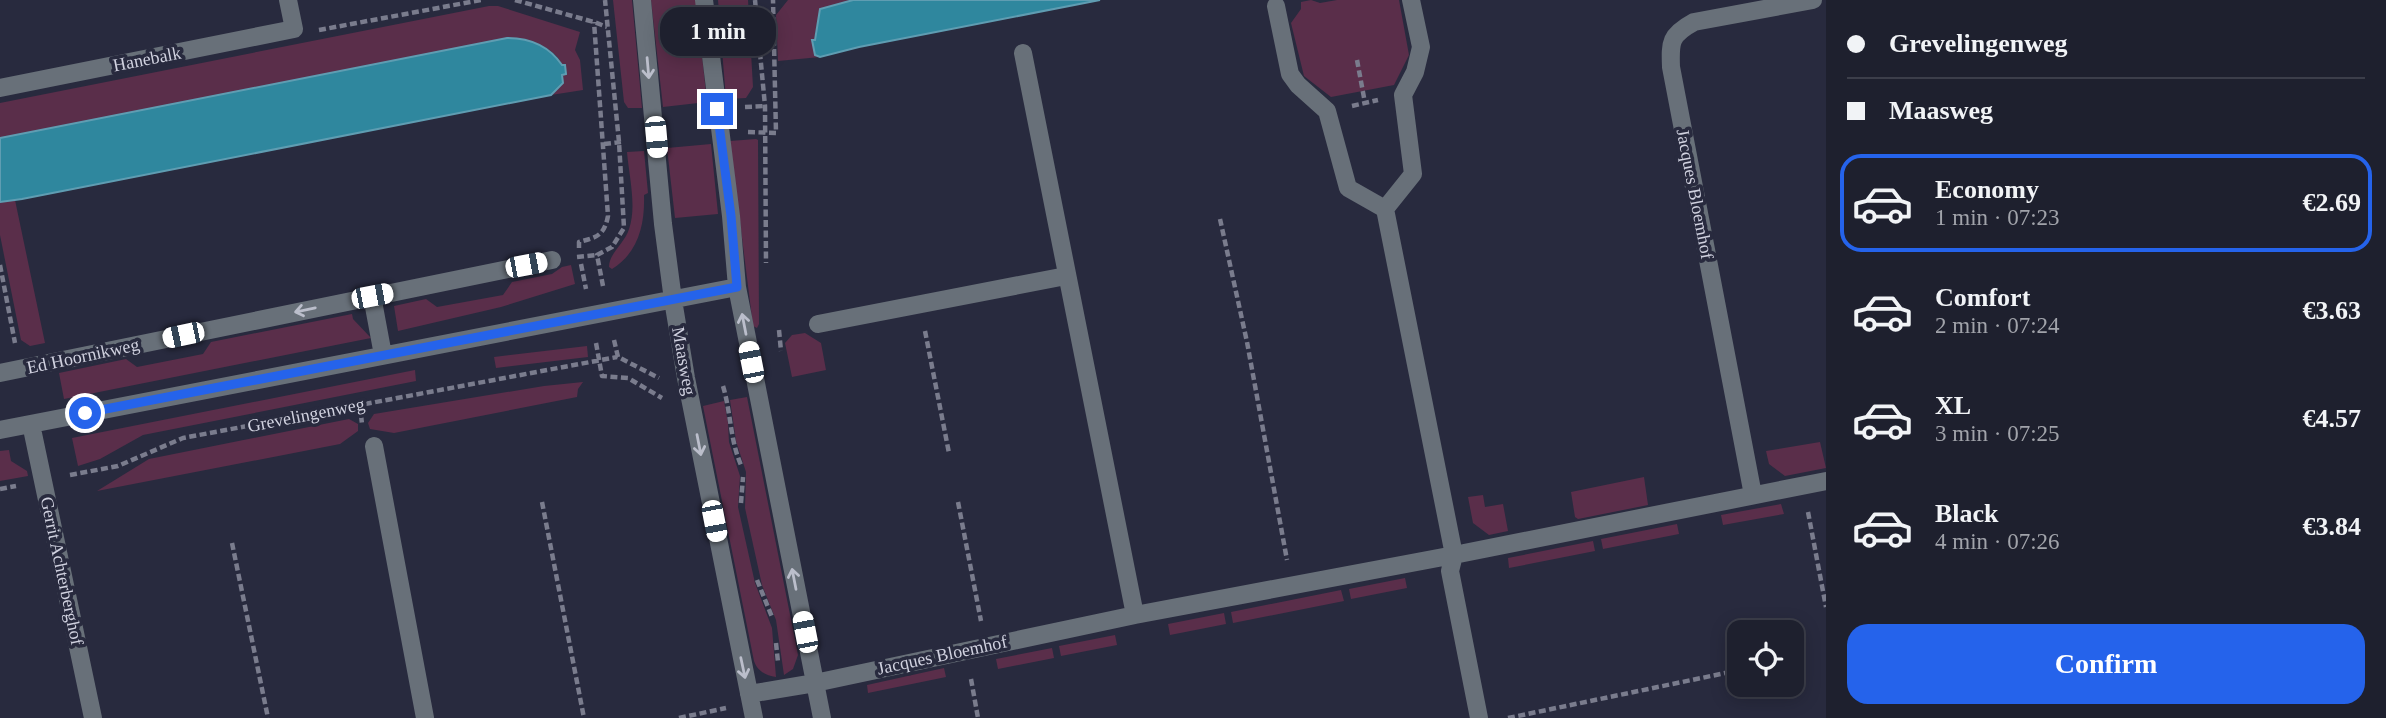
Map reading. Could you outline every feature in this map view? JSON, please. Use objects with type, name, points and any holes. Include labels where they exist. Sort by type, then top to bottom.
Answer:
[{"type":"street","points":[[288,0],[294,29]]},
{"type":"street","name":"Maasweg","points":[[642,0],[663,224],[673,300],[687,386],[751,705]]},
{"type":"street","points":[[704,0],[737,287],[822,718]]},
{"type":"street","points":[[1385,209],[1413,174],[1403,95],[1415,72],[1420,47],[1411,0]]},
{"type":"street","name":"Jacques Bloemhof","points":[[1753,495],[1671,67],[1670,44],[1678,30],[1694,22],[1813,0]]},
{"type":"street","points":[[1276,6],[1290,74],[1297,85],[1326,111],[1348,188],[1385,209],[1454,555],[1450,571],[1479,718]]},
{"type":"street","name":"Hanebalk","points":[[0,88],[294,29]]},
{"type":"street","points":[[1023,53],[1135,615]]},
{"type":"street","name":"Ed Hoornikweg","points":[[0,373],[552,260]]},
{"type":"street","points":[[818,324],[1066,276]]},
{"type":"street","points":[[0,430],[737,287]]},
{"type":"street","points":[[372,296],[383,355]]},
{"type":"street","name":"Gerrit Achterberghof","points":[[31,424],[93,718]]},
{"type":"street","points":[[374,446],[425,718]]},
{"type":"street","name":"Jacques Bloemhof","points":[[751,705],[783,689],[965,650],[1826,481]]},
{"type":"path","points":[[294,29],[311,32],[481,0]]},
{"type":"path","points":[[515,0],[607,27]]},
{"type":"path","points":[[605,0],[617,121]]},
{"type":"path","points":[[755,0],[765,106],[766,266]]},
{"type":"path","points":[[1357,60],[1365,103]]},
{"type":"path","points":[[1326,111],[1403,95]]},
{"type":"path","points":[[1220,219],[1247,342],[1291,585]]},
{"type":"path","points":[[0,265],[20,369]]},
{"type":"path","points":[[919,303],[949,453]]},
{"type":"path","name":"Grevelingenweg","points":[[0,489],[118,466],[183,438],[618,357]]},
{"type":"path","points":[[723,386],[732,424],[733,446],[742,467],[744,482],[741,502],[744,515]]},
{"type":"path","points":[[1803,485],[1826,607]]},
{"type":"path","points":[[542,502],[584,718]]},
{"type":"path","points":[[958,502],[986,646]]},
{"type":"path","points":[[232,543],[268,718]]},
{"type":"path","points":[[757,578],[774,622]]},
{"type":"path","points":[[776,634],[783,689]]},
{"type":"path","points":[[965,650],[978,718]]},
{"type":"path","points":[[1508,718],[1727,673]]},
{"type":"path","points":[[679,718],[751,705]]},
{"type":"shaded area","points":[[613,0],[632,0],[642,108],[628,108],[624,102]]},
{"type":"shaded area","points":[[651,0],[696,0],[707,102],[663,107]]},
{"type":"shaded area","points":[[718,0],[748,0],[753,87],[746,98],[726,99]]},
{"type":"shaded area","points":[[788,0],[853,0],[820,9],[812,41],[815,54],[820,57],[778,61],[776,15]]},
{"type":"shaded area","points":[[1311,0],[1320,3],[1337,0],[1399,0],[1409,55],[1394,85],[1331,97],[1304,76],[1291,23],[1301,9],[1301,2]]},
{"type":"shaded area","points":[[498,6],[580,32],[575,50],[580,60],[583,90],[551,95],[563,83],[562,65],[558,58],[539,44],[507,38],[0,138],[0,103]]},
{"type":"shaded area","points":[[756,139],[757,328],[753,326],[730,141]]},
{"type":"shaded area","points":[[711,144],[718,214],[675,218],[667,148]]},
{"type":"shaded area","points":[[644,151],[648,193],[644,195],[641,227],[628,255],[612,269],[609,267],[610,262],[627,234],[631,220],[632,201],[627,152]]},
{"type":"shaded area","points":[[15,200],[45,343],[30,346],[21,340],[0,235],[0,202]]},
{"type":"shaded area","points":[[571,265],[575,284],[501,307],[398,331],[394,306],[426,299],[437,307],[503,295],[512,282],[552,274]]},
{"type":"shaded area","points":[[352,314],[353,319],[371,338],[64,399],[59,373],[126,359],[137,367],[203,354],[211,342]]},
{"type":"shaded area","points":[[805,333],[821,343],[826,370],[792,377],[785,343],[792,335]]},
{"type":"shaded area","points":[[587,346],[588,357],[496,368],[494,357]]},
{"type":"shaded area","points":[[415,370],[416,381],[143,435],[100,459],[78,466],[72,438]]},
{"type":"shaded area","points":[[583,382],[577,397],[394,433],[370,429],[368,423],[374,414]]},
{"type":"shaded area","points":[[747,397],[798,655],[793,669],[784,675],[776,620],[762,585],[745,508],[746,472],[736,441],[730,400]]},
{"type":"shaded area","points":[[724,401],[729,442],[740,476],[738,507],[755,583],[772,628],[776,677],[763,672],[754,661],[703,406]]},
{"type":"shaded area","points":[[349,419],[358,424],[358,431],[340,444],[97,491],[149,459]]},
{"type":"shaded area","points":[[1820,442],[1826,468],[1785,476],[1769,464],[1766,451]]},
{"type":"shaded area","points":[[9,450],[11,461],[27,471],[28,476],[0,481],[0,451]]},
{"type":"shaded area","points":[[1644,477],[1648,505],[1578,519],[1575,517],[1571,492]]},
{"type":"shaded area","points":[[1483,495],[1485,507],[1503,504],[1508,531],[1489,535],[1473,523],[1468,497]]},
{"type":"shaded area","points":[[1781,504],[1784,514],[1723,525],[1721,515]]},
{"type":"shaded area","points":[[1677,524],[1679,534],[1603,549],[1601,539]]},
{"type":"shaded area","points":[[1593,541],[1595,551],[1509,568],[1508,558]]},
{"type":"shaded area","points":[[1405,578],[1407,588],[1351,599],[1349,589]]},
{"type":"shaded area","points":[[1341,590],[1344,601],[1233,623],[1231,612]]},
{"type":"shaded area","points":[[1224,613],[1226,624],[1170,635],[1168,624]]},
{"type":"shaded area","points":[[1115,635],[1117,645],[1061,656],[1059,646]]},
{"type":"shaded area","points":[[1052,648],[1054,658],[998,669],[996,659]]},
{"type":"shaded area","points":[[944,668],[946,677],[868,693],[867,685]]},
{"type":"water","points":[[853,0],[1100,0],[820,57],[815,55],[812,40],[815,40],[820,9]]},
{"type":"water","points":[[507,38],[538,44],[565,65],[563,83],[551,95],[0,202],[0,138]]},
{"type":"route","points":[[85,413],[737,287],[717,109]]}]
